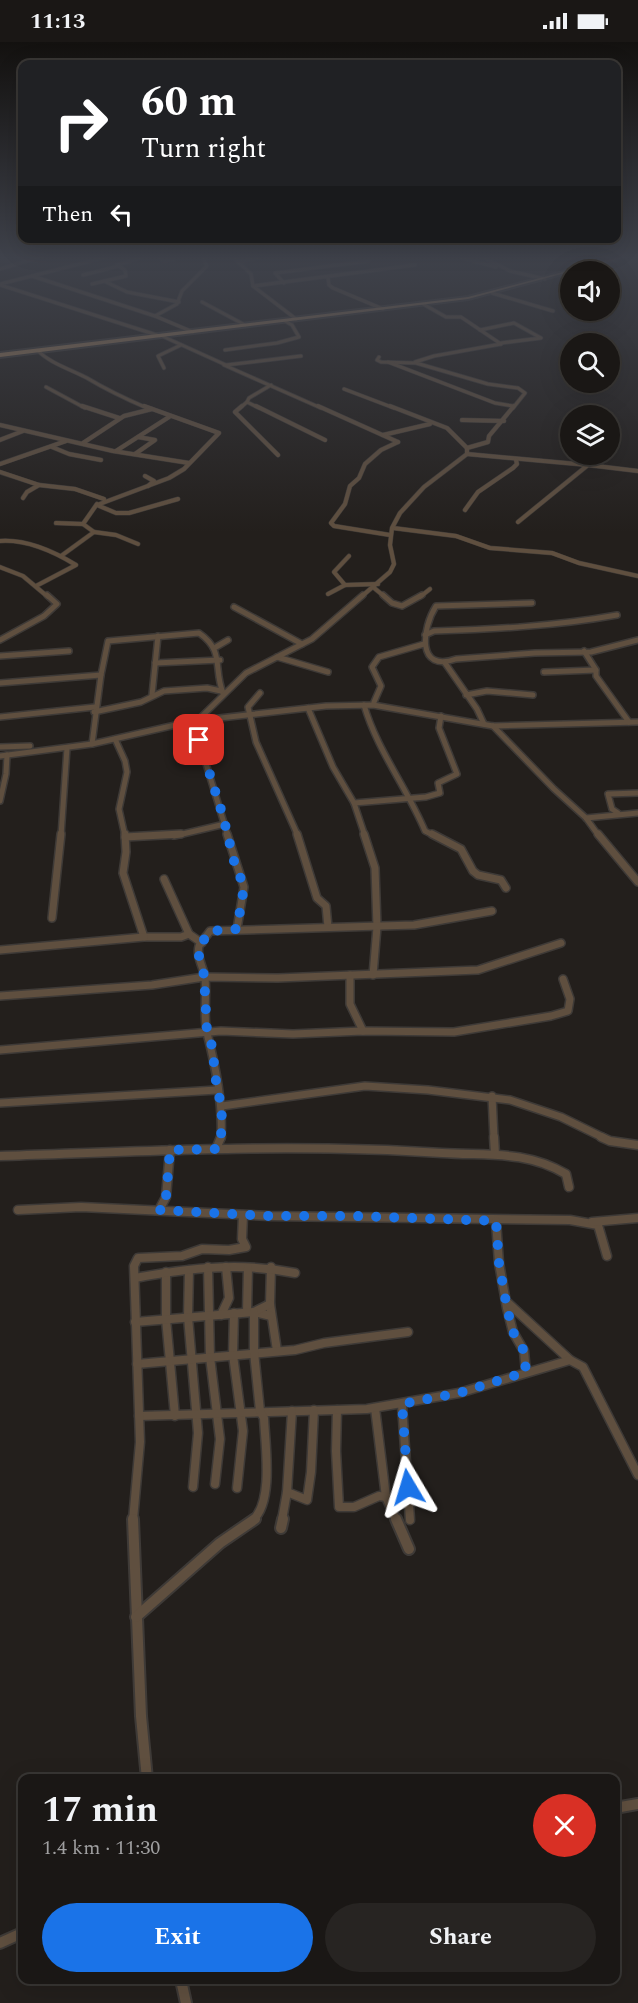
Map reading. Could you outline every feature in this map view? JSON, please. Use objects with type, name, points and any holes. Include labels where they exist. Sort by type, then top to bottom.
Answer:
[{"type":"main road","points":[[0,356],[41,350]]},
{"type":"street","points":[[37,350],[44,357],[87,378],[107,391],[169,417],[219,433],[206,449],[169,478],[97,505],[83,524]]},
{"type":"street","points":[[164,368],[158,356],[172,350]]},
{"type":"street","points":[[191,350],[398,442],[381,450],[365,464],[359,478],[350,486],[345,504],[331,523],[334,526],[390,535]]},
{"type":"street","points":[[412,363],[467,350]]},
{"type":"street","points":[[224,365],[301,356]]},
{"type":"street","points":[[195,720],[246,673],[302,644],[375,586],[394,567],[390,535],[396,517],[414,496],[467,451],[488,442],[489,436],[504,421],[513,406],[525,393],[518,388],[488,384],[412,363],[377,360],[379,357]]},
{"type":"street","points":[[388,362],[495,403],[513,406]]},
{"type":"street","points":[[271,385],[249,398],[235,412],[248,428],[278,455]]},
{"type":"street","points":[[46,387],[91,411],[119,418]]},
{"type":"street","points":[[344,389],[447,428],[467,451],[516,460],[560,463]]},
{"type":"street","points":[[247,402],[325,440]]},
{"type":"street","points":[[83,443],[119,418],[152,409]]},
{"type":"street","points":[[116,451],[169,417]]},
{"type":"street","points":[[462,420],[504,421]]},
{"type":"street","points":[[383,435],[433,423]]},
{"type":"street","points":[[0,425],[66,441],[189,463]]},
{"type":"street","points":[[0,440],[22,431]]},
{"type":"street","points":[[135,454],[155,440],[138,437]]},
{"type":"street","points":[[0,464],[66,441]]},
{"type":"street","points":[[52,447],[69,454],[101,460]]},
{"type":"street","points":[[465,510],[478,492],[513,468],[517,464],[516,460]]},
{"type":"street","points":[[518,522],[588,465],[638,471]]},
{"type":"street","points":[[0,472],[39,485],[75,489],[96,498],[110,499]]},
{"type":"street","points":[[145,476],[154,481],[146,488]]},
{"type":"street","points":[[23,498],[27,492],[39,485]]},
{"type":"street","points":[[96,498],[97,505]]},
{"type":"street","points":[[97,505],[116,513],[129,513],[178,499]]},
{"type":"street","points":[[56,523],[83,524],[94,532],[116,536],[138,544]]},
{"type":"street","points":[[393,528],[441,533],[490,548],[552,553],[579,563],[638,576]]},
{"type":"street","points":[[61,556],[94,532]]},
{"type":"street","points":[[0,542],[7,540],[30,545],[74,563],[75,567],[36,586]]},
{"type":"street","points":[[345,585],[334,572],[349,556]]},
{"type":"street","points":[[0,567],[23,576],[57,604],[44,616],[0,640]]},
{"type":"street","points":[[328,594],[345,585],[375,586],[392,603],[400,606],[414,601],[430,589]]},
{"type":"street","points":[[484,724],[477,709],[445,663],[434,658],[424,644],[425,624],[436,606],[532,603]]},
{"type":"street","points":[[234,607],[302,644]]},
{"type":"street","points":[[425,635],[434,631],[549,626],[617,615]]},
{"type":"street","points":[[92,744],[95,710],[108,641],[200,633],[216,648],[219,660],[218,682],[223,693]]},
{"type":"street","points":[[152,695],[158,636]]},
{"type":"street","points":[[216,648],[228,640]]},
{"type":"street","points":[[445,663],[471,658],[591,652],[638,640]]},
{"type":"street","points":[[374,702],[381,686],[372,668],[379,657],[424,644]]},
{"type":"street","points":[[0,656],[69,651]]},
{"type":"street","points":[[584,651],[596,670],[596,676],[616,701],[628,722]]},
{"type":"street","points":[[277,657],[328,672]]},
{"type":"street","points":[[155,663],[219,660]]},
{"type":"street","points":[[544,672],[596,670]]},
{"type":"street","points":[[0,683],[101,675]]},
{"type":"street","points":[[0,717],[95,710],[141,702],[164,691],[207,688],[217,689],[223,693]]},
{"type":"street","points":[[466,694],[487,691],[533,695]]},
{"type":"street","points":[[261,693],[250,703],[248,714],[256,742],[299,839],[317,898],[326,906],[327,927]]},
{"type":"street","points":[[0,756],[92,744],[195,720],[308,708],[364,705],[493,726],[638,722]]},
{"type":"street","points":[[364,705],[371,729],[410,797],[424,831],[461,849],[473,871],[478,875],[501,880],[506,888]]},
{"type":"street","points":[[308,708],[333,767],[354,803],[375,868],[377,927],[373,975]]},
{"type":"street","points":[[354,803],[440,793],[438,783],[457,774],[439,728],[441,716]]},
{"type":"street","points":[[195,720],[234,861],[244,887],[237,929]]},
{"type":"street","points":[[493,726],[586,819],[609,850],[635,875],[638,882]]},
{"type":"street","points":[[115,739],[125,761],[127,772],[120,809],[125,837],[123,873],[139,915],[141,932],[144,937]]},
{"type":"street","points":[[0,747],[30,746]]},
{"type":"street","points":[[52,918],[59,878],[67,748]]},
{"type":"street","points":[[1,797],[8,755]]},
{"type":"street","points":[[618,813],[612,809],[608,794],[638,793]]},
{"type":"street","points":[[586,819],[618,813],[638,813]]},
{"type":"street","points":[[125,837],[174,836],[225,824]]},
{"type":"street","points":[[164,879],[189,934],[202,943]]},
{"type":"street","points":[[216,1149],[221,1138],[222,1106],[217,1090],[212,1046],[207,1032],[204,977],[199,957],[199,947],[210,931],[414,925],[492,911]]},
{"type":"street","points":[[0,951],[144,937],[181,937],[189,934]]},
{"type":"street","points":[[0,996],[152,985],[204,977],[373,975],[478,970],[561,943]]},
{"type":"street","points":[[350,975],[348,995],[350,1007],[363,1031]]},
{"type":"street","points":[[0,1050],[249,1030],[311,1034],[363,1031],[454,1032],[551,1016],[568,1011],[570,999],[563,979]]},
{"type":"street","points":[[222,1106],[365,1086],[492,1096],[561,1117],[610,1141],[638,1145]]},
{"type":"street","points":[[0,1103],[217,1090]]},
{"type":"street","points":[[492,1096],[495,1154]]},
{"type":"street","points":[[0,1156],[170,1150],[366,1148],[460,1156],[495,1154],[542,1162],[557,1168],[566,1174],[569,1186]]},
{"type":"street","points":[[159,1210],[166,1197],[170,1150]]},
{"type":"street","points":[[18,1210],[81,1207],[243,1215],[496,1221],[589,1222],[638,1218]]},
{"type":"street","points":[[147,1774],[136,1617],[133,1508],[138,1469],[139,1416],[134,1266],[138,1258],[182,1256],[202,1250],[229,1250],[246,1247],[242,1239],[243,1215]]},
{"type":"street","points":[[496,1221],[499,1263],[513,1332],[524,1351],[526,1372]]},
{"type":"street","points":[[589,1222],[598,1225],[607,1256]]},
{"type":"street","points":[[135,1278],[208,1268],[271,1267],[295,1273]]},
{"type":"street","points":[[271,1267],[270,1304],[277,1351]]},
{"type":"street","points":[[208,1268],[210,1357],[220,1439],[215,1484]]},
{"type":"street","points":[[221,1315],[230,1296],[226,1268]]},
{"type":"street","points":[[136,1617],[160,1599],[187,1570],[218,1544],[258,1516],[262,1506],[266,1465],[264,1418],[260,1411],[248,1268]]},
{"type":"street","points":[[189,1270],[188,1317],[198,1433],[193,1487]]},
{"type":"street","points":[[166,1272],[166,1319],[175,1416]]},
{"type":"street","points":[[251,1312],[270,1304]]},
{"type":"street","points":[[508,1304],[570,1360],[583,1367],[638,1475]]},
{"type":"street","points":[[135,1322],[251,1312],[271,1317]]},
{"type":"street","points":[[234,1313],[233,1355],[242,1413],[242,1452],[237,1488]]},
{"type":"street","points":[[137,1364],[277,1351],[408,1332]]},
{"type":"street","points":[[139,1416],[375,1408],[459,1393],[570,1360]]},
{"type":"street","points":[[402,1404],[410,1521]]},
{"type":"street","points":[[375,1408],[386,1497],[409,1549]]},
{"type":"street","points":[[287,1492],[307,1500],[311,1472],[314,1410]]},
{"type":"street","points":[[337,1410],[336,1451],[339,1507],[354,1507],[379,1496],[386,1497]]},
{"type":"street","points":[[281,1528],[287,1492],[292,1411]]},
{"type":"street","points":[[620,1807],[638,1804]]},
{"type":"street","points":[[0,1943],[18,1935]]},
{"type":"street","points":[[182,1984],[186,2003]]},
{"type":"route","points":[[199,740],[223,816],[234,861],[244,887],[237,929],[210,931],[199,947],[204,975],[207,1032],[212,1046],[217,1090],[222,1106],[221,1138],[216,1149],[170,1150],[166,1197],[159,1210],[270,1216],[355,1216],[496,1221],[499,1263],[507,1308],[513,1332],[524,1351],[526,1372],[459,1393],[402,1404],[402,1436],[408,1487]]}]
